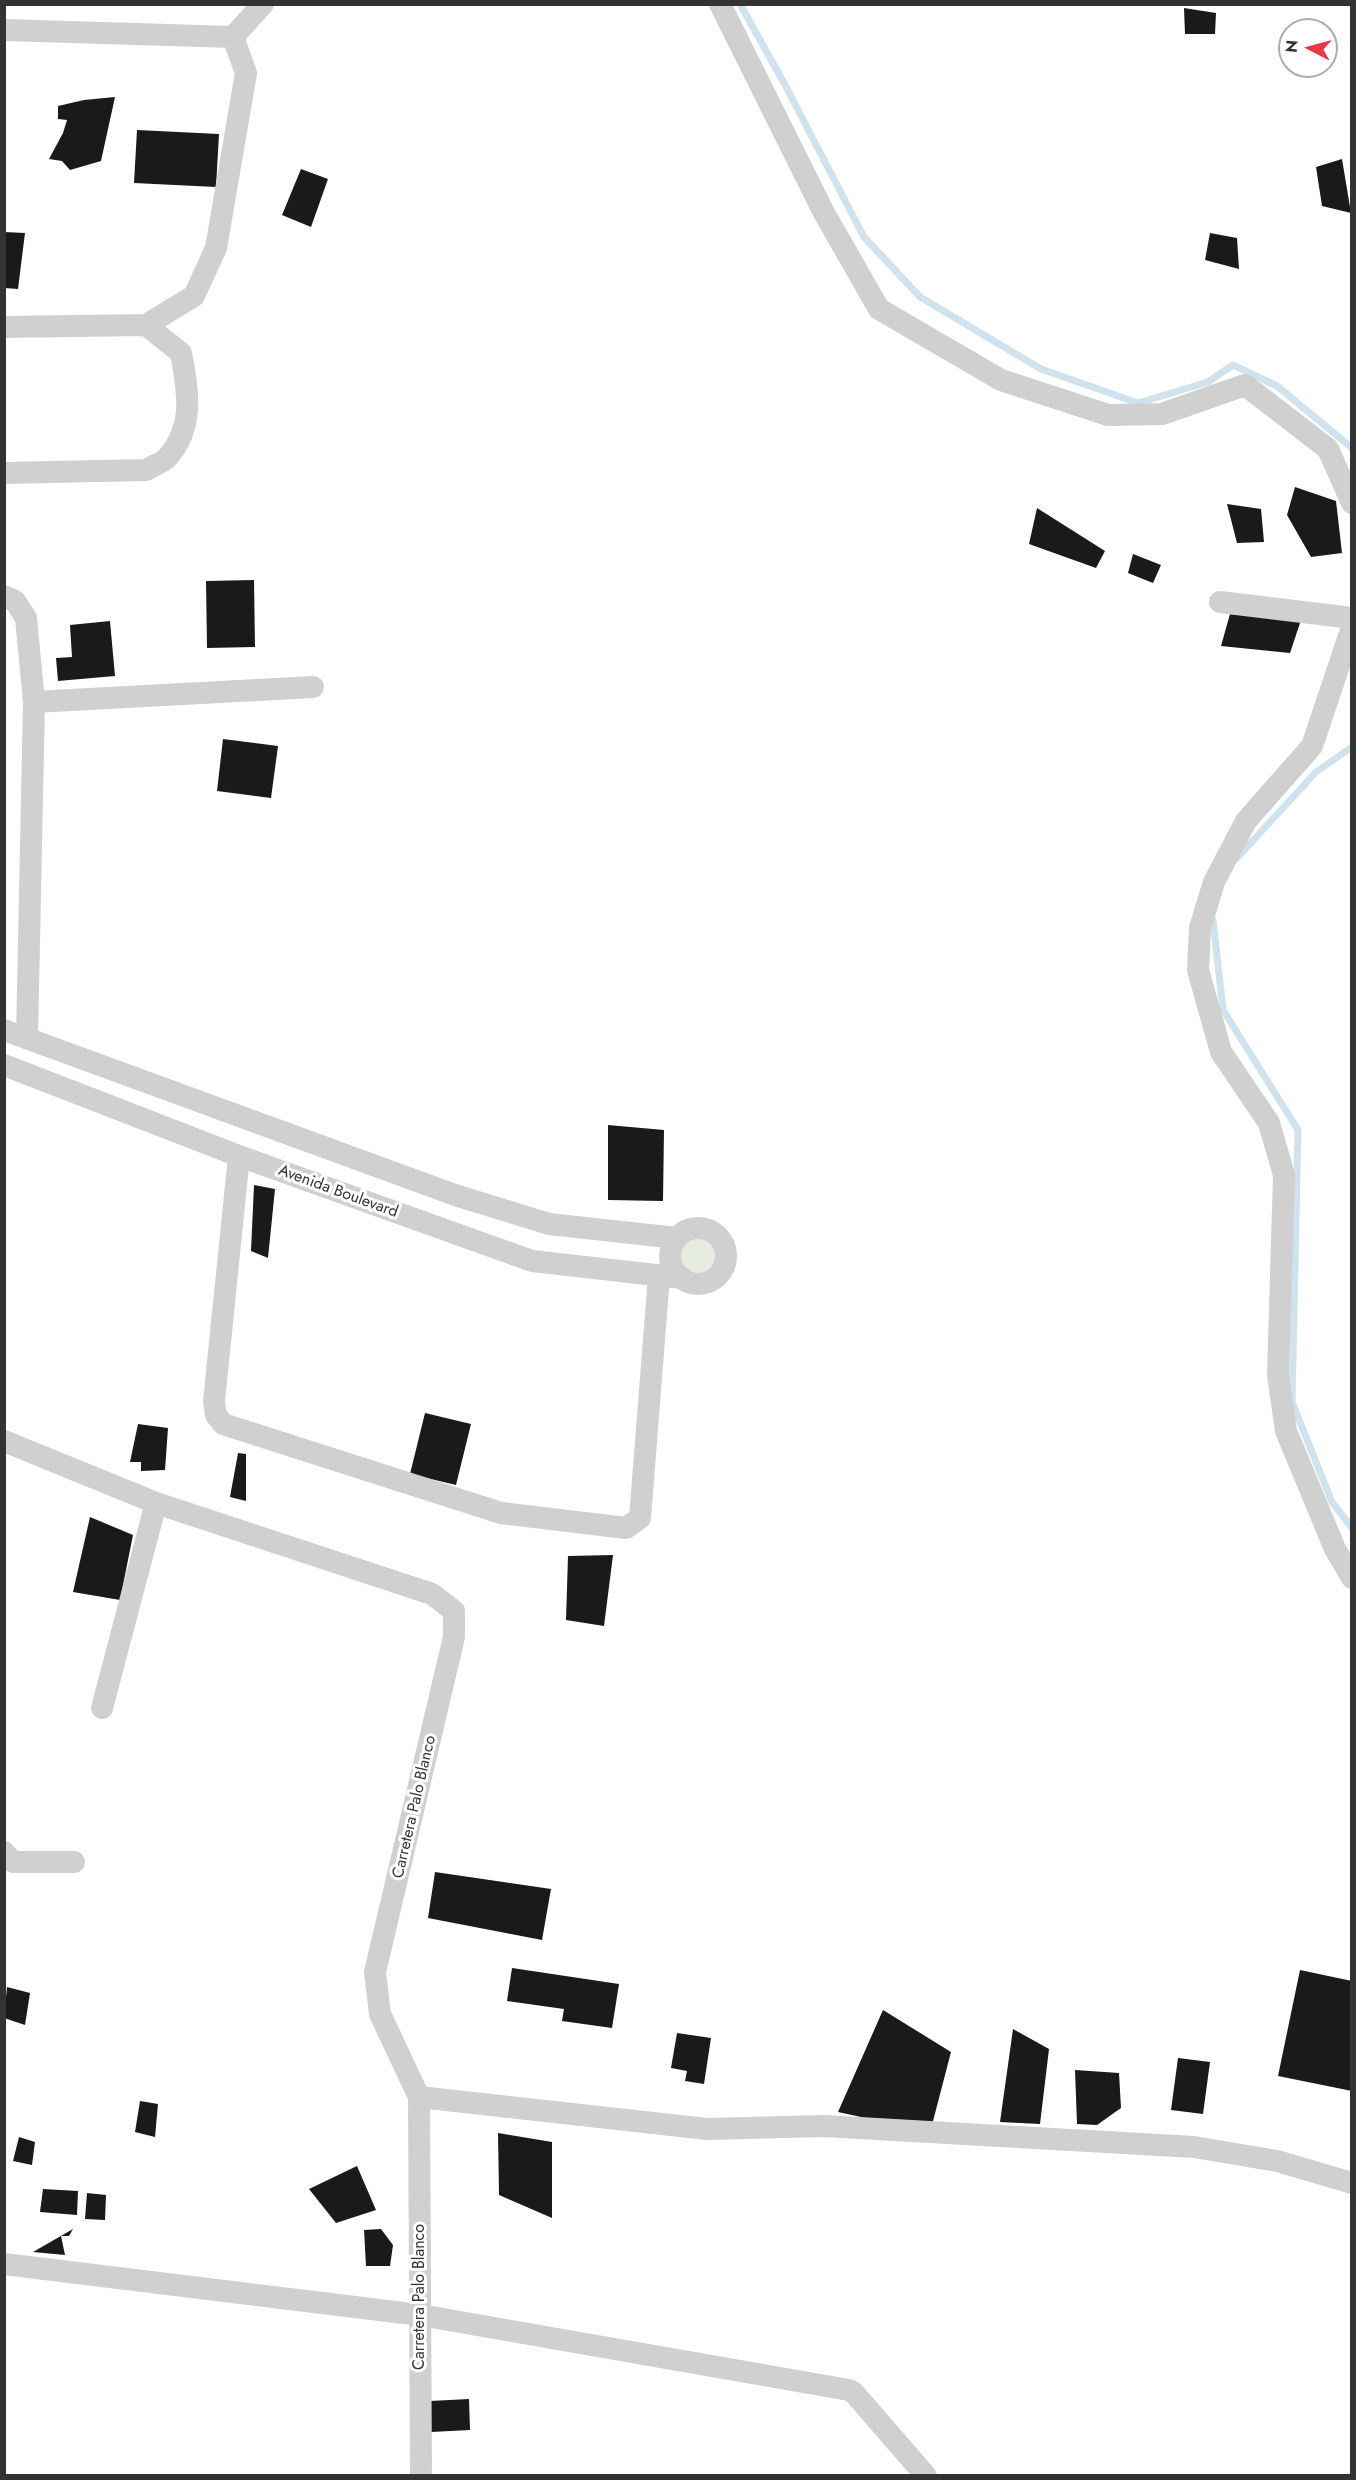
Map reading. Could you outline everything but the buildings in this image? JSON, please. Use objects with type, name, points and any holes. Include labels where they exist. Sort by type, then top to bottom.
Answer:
[{"type":"street","points":[[234,37],[263,4]]},
{"type":"street","points":[[720,4],[823,211],[879,309],[1001,380],[1108,415],[1162,414],[1245,385],[1328,449],[1352,502]]},
{"type":"street","points":[[4,30],[234,37]]},
{"type":"street","points":[[4,327],[146,325],[195,296],[216,248],[246,73],[234,37]]},
{"type":"street","points":[[4,473],[146,470],[166,459],[184,430],[189,396],[181,354],[146,325]]},
{"type":"street","points":[[4,596],[15,601],[26,618],[34,702],[27,1038]]},
{"type":"street","points":[[1220,602],[1352,618]]},
{"type":"street","points":[[1352,627],[1312,746],[1246,820],[1214,882],[1200,928],[1198,970],[1221,1052],[1269,1123],[1284,1175],[1278,1376],[1286,1431],[1335,1549],[1352,1578]]},
{"type":"street","points":[[34,702],[313,687]]},
{"type":"street","points":[[4,1030],[444,1191],[549,1224],[677,1238]]},
{"type":"street","name":"Avenida Boulevard","points":[[4,1065],[239,1156],[532,1261],[682,1278]]},
{"type":"street","points":[[239,1156],[214,1401],[216,1415],[223,1424],[501,1513],[626,1528],[640,1518],[659,1276]]},
{"type":"street","points":[[692,1228],[710,1230],[723,1243],[726,1252],[722,1270],[716,1277],[700,1283],[682,1278],[672,1264],[671,1255],[677,1238],[692,1228]]},
{"type":"street","name":"Carretera Palo Blanco","points":[[4,1441],[156,1503],[432,1594],[454,1611],[454,1637],[375,1972],[380,2014],[419,2097],[421,2475]]},
{"type":"street","points":[[102,1708],[156,1503]]},
{"type":"street","points":[[4,1852],[13,1862],[74,1863]]},
{"type":"street","points":[[419,2097],[707,2129],[824,2126],[1194,2147],[1277,2161],[1352,2183]]},
{"type":"street","points":[[4,2264],[420,2315],[849,2390],[926,2475]]},
{"type":"shaded area","points":[[698,1234],[713,1241],[720,1256],[713,1271],[698,1278],[683,1271],[676,1256],[683,1241]]},
{"type":"waterway","points":[[740,4],[864,237],[920,297],[1041,369],[1138,403],[1208,382],[1233,365],[1277,386],[1352,448]]},
{"type":"waterway","points":[[1237,858],[1316,772],[1352,747]]},
{"type":"waterway","points":[[1213,920],[1223,1010],[1298,1130],[1292,1402],[1332,1502],[1352,1528]]}]
